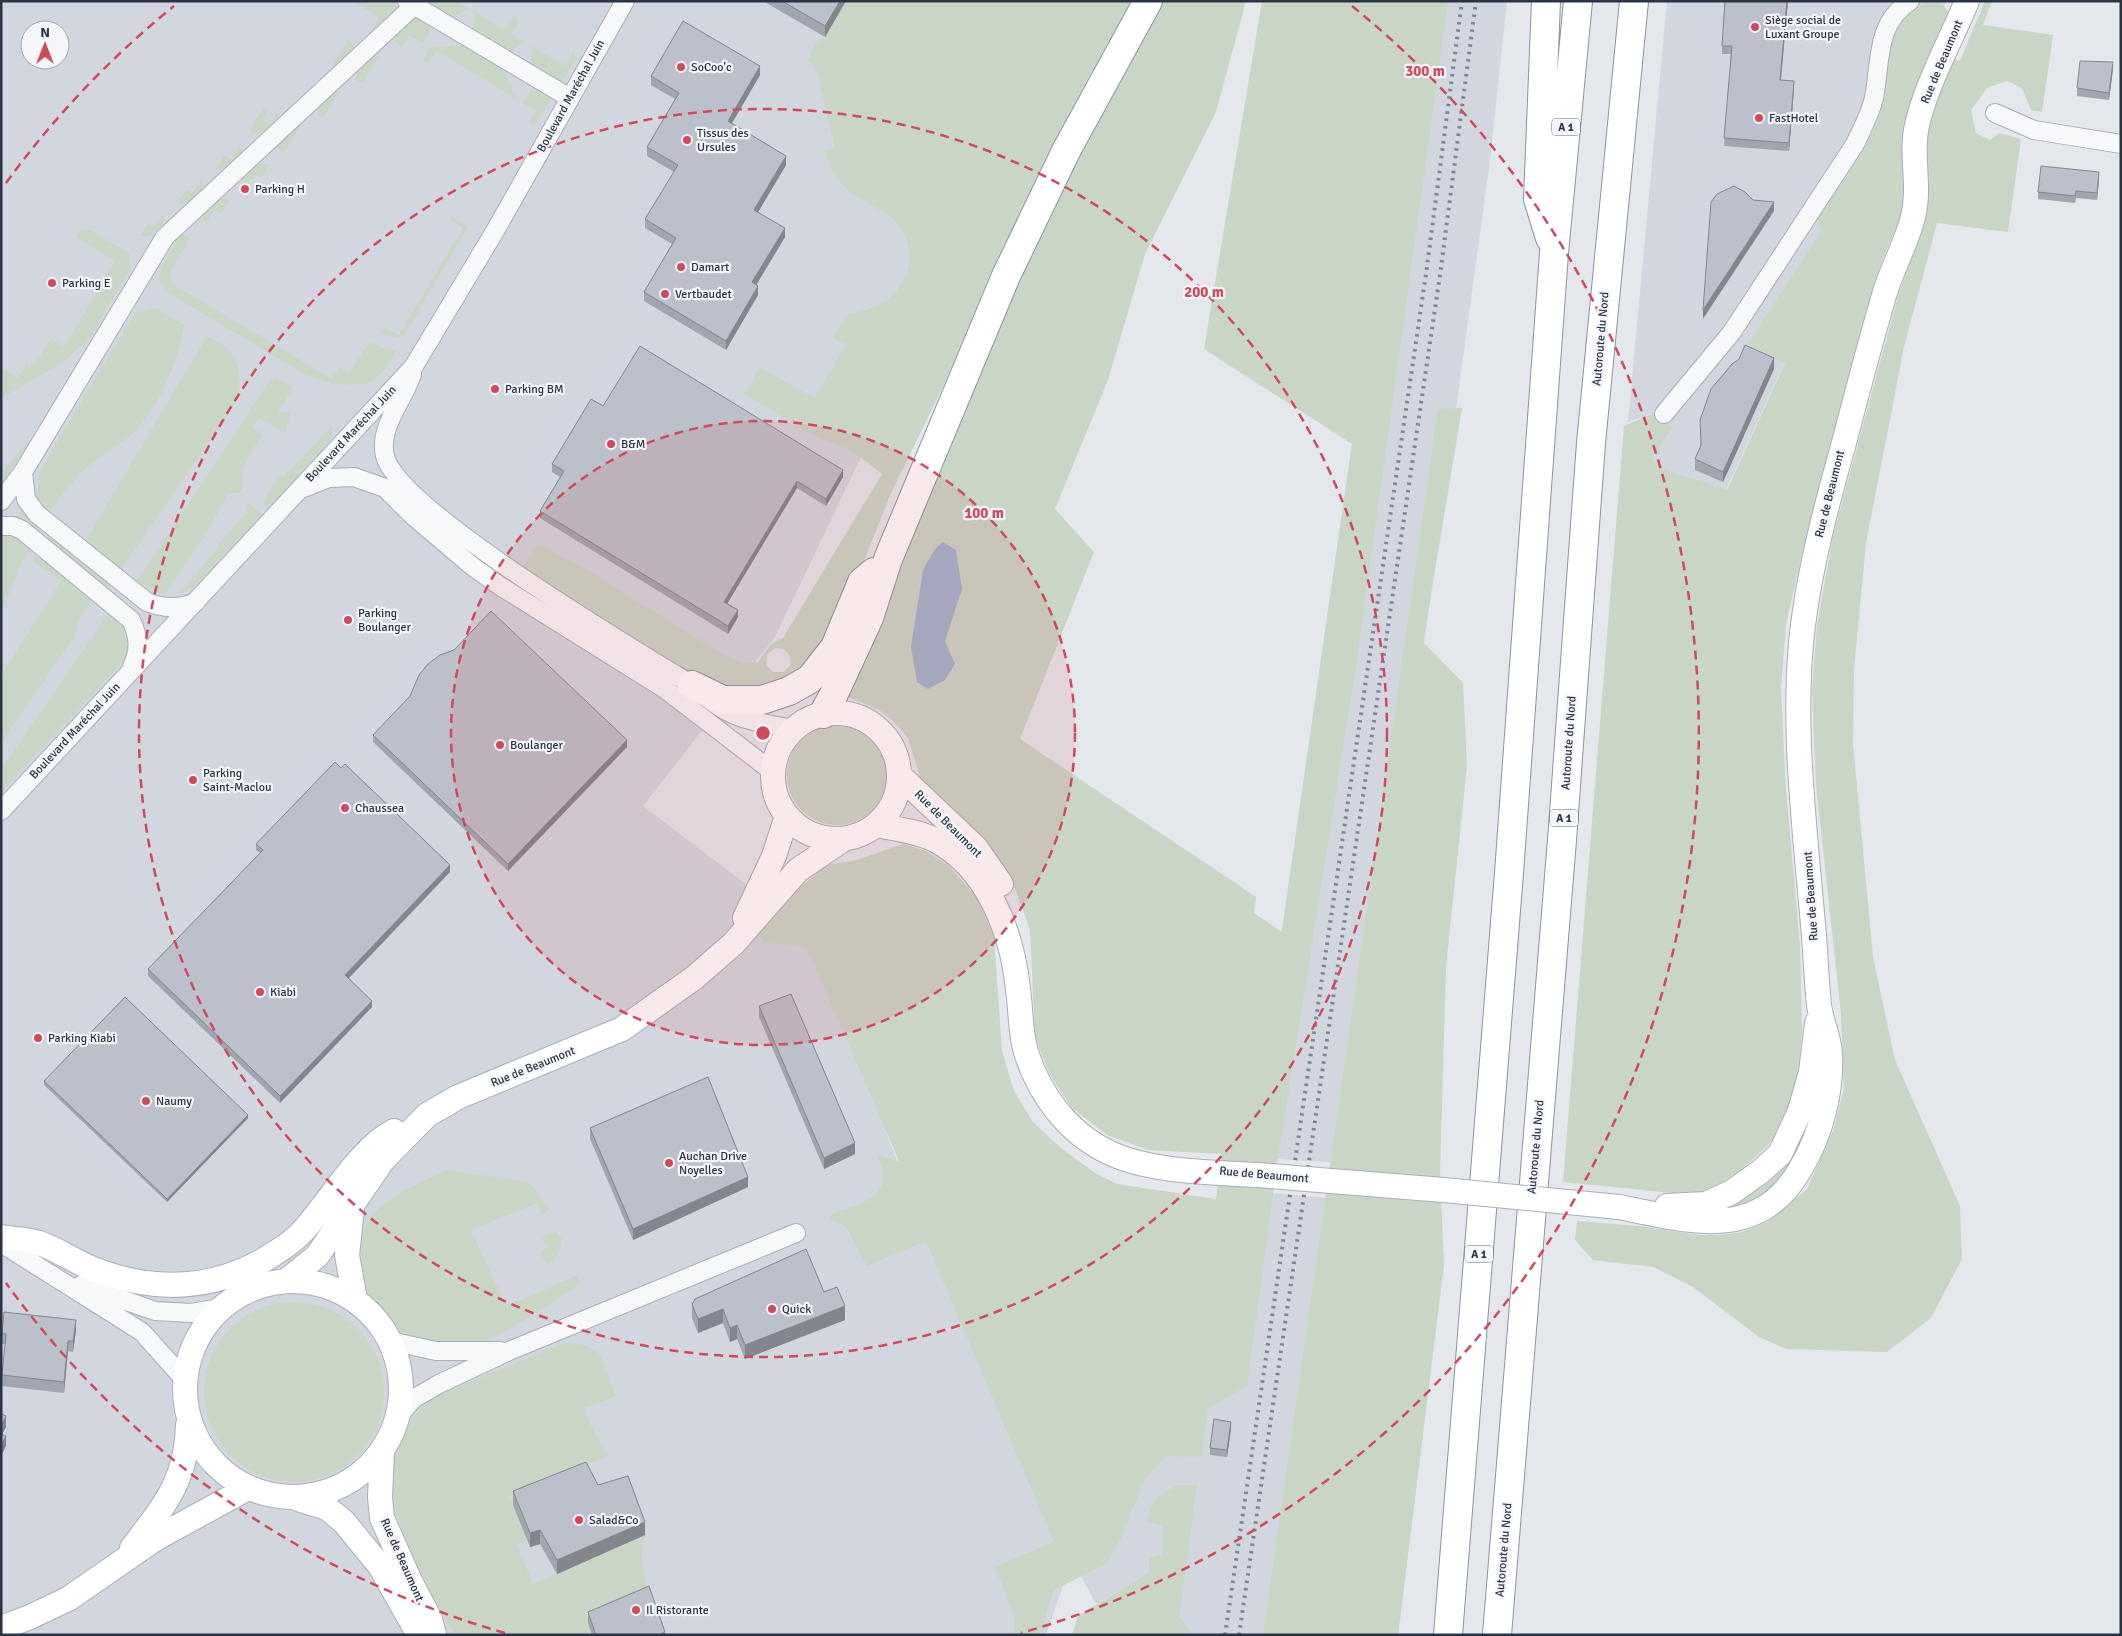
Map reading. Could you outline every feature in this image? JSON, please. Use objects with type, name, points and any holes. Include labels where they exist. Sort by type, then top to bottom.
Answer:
[{"type":"highway","points":[[823,714],[869,618],[888,559],[1006,276],[1066,151],[1148,1]]},
{"type":"highway","points":[[1546,1],[1538,199],[1554,253]]},
{"type":"highway","name":"A 1","points":[[1448,1635],[1509,873],[1554,253],[1578,1]]},
{"type":"highway","name":"Autoroute du Nord","points":[[1497,1635],[1562,840],[1591,444],[1634,1]]},
{"type":"highway","points":[[692,685],[723,700],[762,700],[789,691],[810,679],[836,647],[862,582],[888,559]]},
{"type":"street","name":"Boulevard Maréchal Juin","points":[[1,811],[414,366],[625,1]]},
{"type":"street","points":[[1664,414],[1732,332],[1854,144],[1869,116],[1874,97],[1882,37],[1892,18],[1910,1]]},
{"type":"street","name":"Rue de Beaumont","points":[[876,825],[912,831],[935,840],[959,857],[978,877],[991,896],[1010,946],[1018,988],[1022,1034],[1035,1077],[1052,1105],[1077,1131],[1107,1152],[1145,1166],[1444,1190],[1619,1207],[1713,1223],[1734,1221],[1760,1212],[1782,1194],[1800,1170],[1815,1140],[1824,1111],[1829,1079],[1830,1050],[1819,1006],[1803,789],[1798,687],[1803,624],[1821,527],[1831,489],[1885,293],[1914,215],[1917,187],[1916,128],[1927,93],[1968,1]]},
{"type":"street","points":[[1,501],[24,472],[165,237],[413,3],[570,98]]},
{"type":"street","points":[[1995,113],[2034,130],[2121,144]]},
{"type":"street","points":[[414,366],[408,385],[386,432],[385,456],[395,474],[443,520],[529,582],[692,685],[713,705],[741,719],[794,729]]},
{"type":"street","points":[[24,472],[26,499],[37,514],[147,602],[158,606],[175,608],[196,601]]},
{"type":"street","points":[[300,489],[329,478],[354,477],[385,488],[472,566],[507,591],[666,689],[773,772]]},
{"type":"street","points":[[1,526],[13,526],[22,530],[131,620],[138,635],[138,646],[130,672]]},
{"type":"street","points":[[839,713],[870,722],[882,732],[892,745],[898,760],[900,776],[894,803],[876,825],[861,834],[844,839],[828,839],[813,835],[799,828],[787,816],[776,796],[773,772],[779,749],[794,729],[807,720],[823,714],[839,713]]},
{"type":"street","name":"Rue de Beaumont","points":[[900,776],[976,848],[1002,885],[1019,926],[1022,944],[1018,988]]},
{"type":"street","name":"Rue de Beaumont","points":[[733,944],[774,856],[787,816]]},
{"type":"street","name":"Rue de Beaumont","points":[[286,1281],[316,1256],[384,1160],[427,1115],[458,1097],[622,1029],[694,978],[733,944],[798,870],[844,839]]},
{"type":"street","name":"Rue de Beaumont","points":[[1619,1207],[1706,1204],[1732,1192],[1760,1172],[1780,1154],[1800,1111],[1811,1072],[1819,1006]]},
{"type":"street","points":[[1,1237],[39,1243],[100,1272],[154,1285],[185,1286],[227,1277],[260,1262],[294,1241],[323,1209],[356,1163],[387,1134],[427,1115]]},
{"type":"street","name":"Rue de Beaumont","points":[[352,1207],[347,1255],[355,1300]]},
{"type":"street","points":[[398,1417],[412,1399],[509,1351],[796,1233]]},
{"type":"street","points":[[1,1243],[142,1332],[184,1379]]},
{"type":"street","points":[[50,1274],[155,1311],[191,1313],[221,1308]]},
{"type":"street","points":[[120,1564],[165,1503],[181,1475],[188,1450],[188,1421],[184,1400],[184,1379],[188,1359],[196,1340],[207,1322],[221,1308],[251,1289],[286,1281],[322,1285],[355,1300],[381,1325],[390,1340],[397,1358],[401,1378],[398,1417],[392,1435],[382,1452],[365,1471],[344,1485],[321,1494],[296,1498],[269,1496],[248,1488],[222,1472],[201,1449],[188,1421]]},
{"type":"street","points":[[390,1340],[436,1351],[509,1351]]},
{"type":"street","name":"Rue de Beaumont","points":[[382,1452],[380,1497],[382,1518],[430,1619],[434,1635]]},
{"type":"street","points":[[1,1628],[68,1599],[155,1539],[248,1488]]},
{"type":"street","name":"Rue de Beaumont","points":[[296,1498],[327,1508],[344,1522],[380,1566],[414,1626],[422,1635]]},
{"type":"shaded area","points":[[1,1],[907,1],[946,279],[775,637],[643,806],[810,933],[912,1200],[1073,1557],[1046,1635],[1,1635]]},
{"type":"shaded area","points":[[1409,1],[1507,1],[1490,160],[1353,1164],[1252,1157],[1284,915],[1352,444]]},
{"type":"shaded area","points":[[1667,1],[1947,1],[1944,6],[1941,3],[1887,61],[1884,97],[1876,124],[1854,166],[1817,220],[1822,230],[1749,344],[1785,362],[1726,490],[1697,479],[1676,475],[1662,468],[1652,459],[1673,427],[1654,413],[1628,422]]},
{"type":"shaded area","points":[[1235,1190],[1441,1208],[1444,1264],[1398,1635],[1149,1635],[1149,1572],[1096,1604],[1081,1576],[1108,1563],[1121,1539],[1145,1479],[1167,1456]]},
{"type":"green space","points":[[352,1],[389,1],[399,7],[371,31],[379,17]]},
{"type":"green space","points":[[435,1],[456,1],[469,9],[447,19],[429,7]]},
{"type":"green space","points":[[846,1],[1139,1],[1103,67],[1092,71],[1045,161],[1047,174],[891,493],[830,646],[814,666],[749,694],[706,684],[531,578],[523,567],[539,544],[587,570],[725,656],[744,663],[758,662],[771,644],[783,638],[882,474],[854,452],[809,433],[745,394],[760,367],[814,398],[846,345],[833,337],[848,314],[872,308],[886,301],[897,290],[909,267],[909,250],[905,236],[898,225],[889,216],[847,189],[836,176],[824,151],[835,148],[817,71],[808,60],[816,42],[825,37]],"holes":[[[775,648],[784,649],[790,656],[791,664],[784,672],[773,672],[766,665],[767,655]]]},
{"type":"green space","points":[[1164,1],[1246,1],[1216,112],[1145,254],[1108,380],[1055,509],[1094,552],[1020,739],[1256,897],[1254,913],[1282,932],[1352,444],[1204,349],[1262,1],[1448,1],[1356,666],[1278,1158],[1247,1386],[1208,1408],[1202,1457],[1167,1456],[1145,1479],[1121,1539],[1108,1563],[1054,1590],[1039,1635],[1014,1635],[1014,1615],[995,1567],[1054,1542],[926,1241],[867,1266],[846,1227],[830,1219],[830,1215],[865,1202],[880,1189],[883,1181],[882,1169],[877,1155],[899,1161],[807,948],[764,941],[758,934],[799,880],[804,884],[827,865],[857,860],[903,844],[926,851],[949,866],[978,899],[994,937],[1002,1051],[1014,1091],[1033,1122],[1062,1149],[1095,1173],[1117,1184],[1216,1199],[1222,1154],[1149,1150],[1107,1135],[1072,1108],[1050,1075],[1035,1038],[1030,930],[1016,891],[994,856],[924,790],[908,738],[892,720],[878,709],[845,696],[988,345],[1044,224]]},
{"type":"green space","points":[[1985,1],[1992,1],[1983,25],[2053,35],[2042,112],[2031,110],[2022,88],[2007,81],[1987,88],[1971,110],[1976,133],[1990,140],[1999,133],[2021,139],[2008,232],[1937,223],[1904,347],[1866,543],[1854,669],[1853,743],[1873,957],[1895,1060],[1960,1206],[1962,1259],[1931,1318],[1887,1352],[1786,1349],[1759,1337],[1693,1287],[1653,1267],[1593,1260],[1575,1240],[1577,1221],[1638,1226],[1699,1235],[1743,1232],[1767,1222],[1807,1189],[1833,1131],[1844,1089],[1841,1014],[1816,785],[1812,691],[1817,626],[1833,536],[1898,296],[1926,217],[1929,188],[1925,154],[1926,130],[1933,108],[1954,59],[1960,61]]},
{"type":"green space","points":[[1930,2],[1937,2],[1942,5],[1947,9],[1949,16],[1907,114],[1903,134],[1906,189],[1904,209],[1882,261],[1810,522],[1786,623],[1781,689],[1786,790],[1800,946],[1802,1031],[1797,1091],[1784,1125],[1768,1145],[1741,1170],[1702,1196],[1563,1182],[1624,426],[1654,413],[1673,427],[1652,459],[1672,473],[1700,480],[1727,490],[1785,363],[1748,344],[1822,230],[1816,220],[1856,162],[1870,138],[1876,125],[1885,91],[1893,39],[1901,24],[1912,12]]},
{"type":"green space","points":[[476,13],[504,30],[513,16],[519,21],[511,34],[524,42],[507,55],[472,35]]},
{"type":"green space","points":[[417,16],[433,25],[423,43],[409,35],[402,48],[394,40],[396,35]]},
{"type":"green space","points":[[348,40],[354,46],[353,49],[337,65],[332,66]]},
{"type":"green space","points":[[467,45],[481,58],[501,65],[517,99],[437,51],[428,64],[423,61],[430,47]]},
{"type":"green space","points":[[531,46],[565,66],[573,52],[576,59],[560,86],[532,69]]},
{"type":"green space","points":[[375,56],[378,57],[363,83],[356,80],[357,72]]},
{"type":"green space","points":[[534,86],[540,93],[552,97],[534,126],[528,124],[536,111],[523,103]]},
{"type":"green space","points":[[337,91],[340,92],[323,118],[319,116],[317,109]]},
{"type":"green space","points":[[265,107],[268,109],[263,121],[269,125],[278,112],[280,117],[266,131],[256,134],[249,130]]},
{"type":"green space","points":[[299,126],[284,153],[278,148],[279,143]]},
{"type":"green space","points":[[239,146],[243,151],[226,168],[216,169],[224,155],[231,159]]},
{"type":"green space","points":[[258,163],[269,165],[261,178],[254,175],[246,188],[242,186],[241,179]]},
{"type":"green space","points":[[201,180],[202,190],[187,203],[178,202],[186,189],[193,192]]},
{"type":"green space","points":[[221,198],[229,200],[221,214],[214,210],[206,223],[203,221],[203,215]]},
{"type":"green space","points":[[162,214],[165,218],[164,222],[149,237],[140,236],[148,223],[154,227]]},
{"type":"green space","points":[[452,217],[468,227],[405,334],[395,338],[381,334],[385,327],[399,335],[463,228],[450,219]]},
{"type":"green space","points":[[82,229],[92,231],[129,253],[130,269],[92,335],[64,362],[1,398],[1,368],[18,378],[26,365],[29,367],[41,355],[51,339],[64,347],[115,261],[75,237]]},
{"type":"green space","points":[[181,233],[190,238],[172,269],[170,275],[174,285],[332,379],[340,367],[350,372],[370,342],[383,348],[396,350],[385,369],[374,380],[364,384],[345,385],[306,375],[165,291],[159,279],[161,270]]},
{"type":"green space","points":[[156,308],[184,325],[172,369],[160,396],[143,422],[133,433],[86,468],[50,511],[37,496],[39,476],[44,464],[135,313]]},
{"type":"green space","points":[[207,336],[226,347],[236,361],[240,383],[235,404],[120,571],[83,545]]},
{"type":"green space","points":[[277,378],[293,387],[278,412],[290,412],[285,433],[259,418],[253,428],[262,434],[242,469],[243,489],[238,493],[229,493],[202,540],[164,595],[153,591],[137,581],[270,380]]},
{"type":"green space","points":[[1462,408],[1423,642],[1463,683],[1467,766],[1446,967],[1440,1175],[1444,1264],[1398,1635],[1263,1635],[1438,409]]},
{"type":"green space","points":[[333,425],[331,439],[269,508],[264,505],[266,497],[280,474],[284,476]]},
{"type":"green space","points":[[26,443],[29,445],[1,483],[1,474]]},
{"type":"green space","points":[[248,503],[262,514],[195,586],[180,594],[223,539],[247,512]]},
{"type":"green space","points":[[23,508],[43,527],[38,534],[14,520]]},
{"type":"green space","points":[[51,533],[112,583],[107,590],[46,540]]},
{"type":"green space","points":[[1,534],[12,534],[33,547],[22,561],[1,613]]},
{"type":"green space","points":[[38,552],[94,596],[78,620],[76,634],[1,743],[1,676],[61,581],[33,561]]},
{"type":"green space","points":[[110,611],[122,619],[132,637],[128,657],[1,792],[1,770]]},
{"type":"green space","points":[[837,725],[856,729],[873,739],[883,756],[887,775],[883,794],[873,811],[856,821],[837,825],[818,821],[801,811],[791,794],[787,775],[791,756],[801,739],[818,729]]},
{"type":"green space","points":[[1818,1099],[1799,1158],[1769,1195],[1737,1210],[1733,1204],[1767,1184],[1788,1161]]},
{"type":"green space","points":[[446,1170],[527,1182],[534,1187],[549,1209],[542,1215],[537,1203],[471,1230],[506,1306],[576,1276],[580,1281],[576,1287],[524,1320],[494,1337],[470,1345],[449,1345],[426,1341],[414,1338],[402,1331],[369,1294],[360,1273],[358,1262],[361,1238],[366,1225],[373,1215],[402,1192]]},
{"type":"green space","points":[[556,1232],[561,1236],[561,1249],[553,1262],[546,1264],[540,1251],[547,1248],[542,1236]]},
{"type":"green space","points":[[285,1302],[303,1302],[328,1309],[344,1317],[358,1328],[369,1342],[377,1358],[384,1383],[384,1401],[377,1426],[369,1442],[358,1456],[344,1467],[320,1478],[303,1482],[285,1482],[268,1478],[244,1467],[224,1449],[208,1418],[204,1401],[204,1383],[208,1366],[219,1342],[237,1322],[268,1306]]},
{"type":"green space","points":[[564,1343],[584,1345],[599,1353],[616,1396],[584,1408],[589,1422],[608,1456],[509,1496],[528,1540],[517,1545],[533,1584],[645,1535],[642,1566],[649,1597],[592,1635],[455,1635],[432,1595],[403,1534],[392,1497],[392,1463],[404,1434],[419,1410],[438,1395]]},
{"type":"green space","points":[[1177,1485],[1197,1485],[1179,1617],[1194,1635],[1072,1635],[1078,1616],[1149,1572],[1149,1558],[1162,1555],[1163,1526],[1146,1522],[1155,1499]]},
{"type":"water","points":[[943,542],[956,550],[962,589],[945,641],[955,664],[945,680],[928,689],[917,682],[911,647],[923,570],[935,549]]},
{"type":"building","points":[[782,1],[840,1],[825,26]]},
{"type":"building","points":[[1725,1],[1787,1],[1780,80],[1794,81],[1789,143],[1724,138],[1732,46],[1722,46]]},
{"type":"building","points":[[683,21],[760,66],[728,121],[786,156],[754,210],[785,228],[752,282],[758,286],[726,341],[644,292],[676,238],[645,219],[678,165],[647,147],[679,93],[651,76]]},
{"type":"building","points":[[2080,61],[2113,62],[2109,93],[2077,88]]},
{"type":"building","points":[[2041,166],[2099,172],[2097,193],[2076,191],[2075,196],[2038,192]]},
{"type":"building","points":[[1734,186],[1745,192],[1753,200],[1774,202],[1703,310],[1711,202],[1717,194]]},
{"type":"building","points":[[1745,345],[1774,358],[1723,472],[1695,459],[1701,445],[1700,420],[1711,389],[1732,364],[1739,359]]},
{"type":"building","points":[[640,346],[843,470],[826,499],[797,481],[724,602],[738,610],[728,626],[540,511],[564,471],[552,464],[591,399],[603,406]]},
{"type":"building","name":"Boulanger","points":[[491,611],[627,740],[508,864],[373,735],[410,696],[419,675],[428,664],[440,655],[454,650]]},
{"type":"building","points":[[335,762],[341,768],[345,764],[450,865],[345,975],[372,1001],[280,1096],[148,969],[263,850],[256,844]]},
{"type":"building","points":[[791,994],[855,1143],[824,1158],[759,1006]]},
{"type":"building","name":"Naumy","points":[[125,997],[248,1115],[167,1199],[44,1081]]},
{"type":"building","name":"Auchan Drive Noyelles","points":[[708,1077],[748,1177],[633,1229],[590,1128]]},
{"type":"building","name":"Quick","points":[[806,1249],[824,1292],[837,1287],[845,1306],[745,1345],[737,1325],[730,1328],[723,1309],[698,1319],[692,1304],[695,1299]]},
{"type":"building","points":[[4,1312],[76,1320],[73,1341],[68,1341],[64,1382],[2,1375],[6,1334],[2,1333]]},
{"type":"building","points":[[1,1414],[6,1416],[1,1426]]},
{"type":"building","points":[[1214,1419],[1231,1422],[1227,1450],[1210,1448]]},
{"type":"building","points":[[1,1434],[6,1436],[1,1445]]},
{"type":"building","name":"Salad&Co","points":[[586,1462],[598,1485],[628,1476],[645,1522],[557,1560],[540,1530],[530,1533],[513,1491]]},
{"type":"building","name":"Il Ristorante","points":[[649,1586],[665,1632],[658,1635],[596,1635],[588,1612]]},
{"type":"railway","points":[[1225,1635],[1426,274],[1462,1]]},
{"type":"railway","points":[[1239,1635],[1440,275],[1476,1]]},
{"type":"place","name":"Siège social de Luxant Groupe","points":[[1755,27]]},
{"type":"place","name":"SoCoo'c","points":[[681,67]]},
{"type":"place","name":"FastHotel","points":[[1759,118]]},
{"type":"place","name":"Tissus des Ursules","points":[[687,140]]},
{"type":"place","name":"Parking H","points":[[245,189]]},
{"type":"place","name":"Damart","points":[[681,267]]},
{"type":"place","name":"Parking E","points":[[52,283]]},
{"type":"place","name":"Vertbaudet","points":[[665,294]]},
{"type":"place","name":"Parking BM","points":[[495,389]]},
{"type":"place","name":"B&M","points":[[611,444]]},
{"type":"place","name":"Parking Boulanger","points":[[348,620]]},
{"type":"place","name":"Boulanger","points":[[500,745]]},
{"type":"place","name":"Parking Saint-Maclou","points":[[193,780]]},
{"type":"place","name":"Chaussea","points":[[345,808]]},
{"type":"place","name":"Kiabi","points":[[260,992]]},
{"type":"place","name":"Parking Kiabi","points":[[38,1038]]},
{"type":"place","name":"Naumy","points":[[146,1101]]},
{"type":"place","name":"Auchan Drive Noyelles","points":[[669,1163]]},
{"type":"place","name":"Quick","points":[[772,1309]]},
{"type":"place","name":"Salad&Co","points":[[579,1520]]},
{"type":"place","name":"Il Ristorante","points":[[636,1610]]}]
